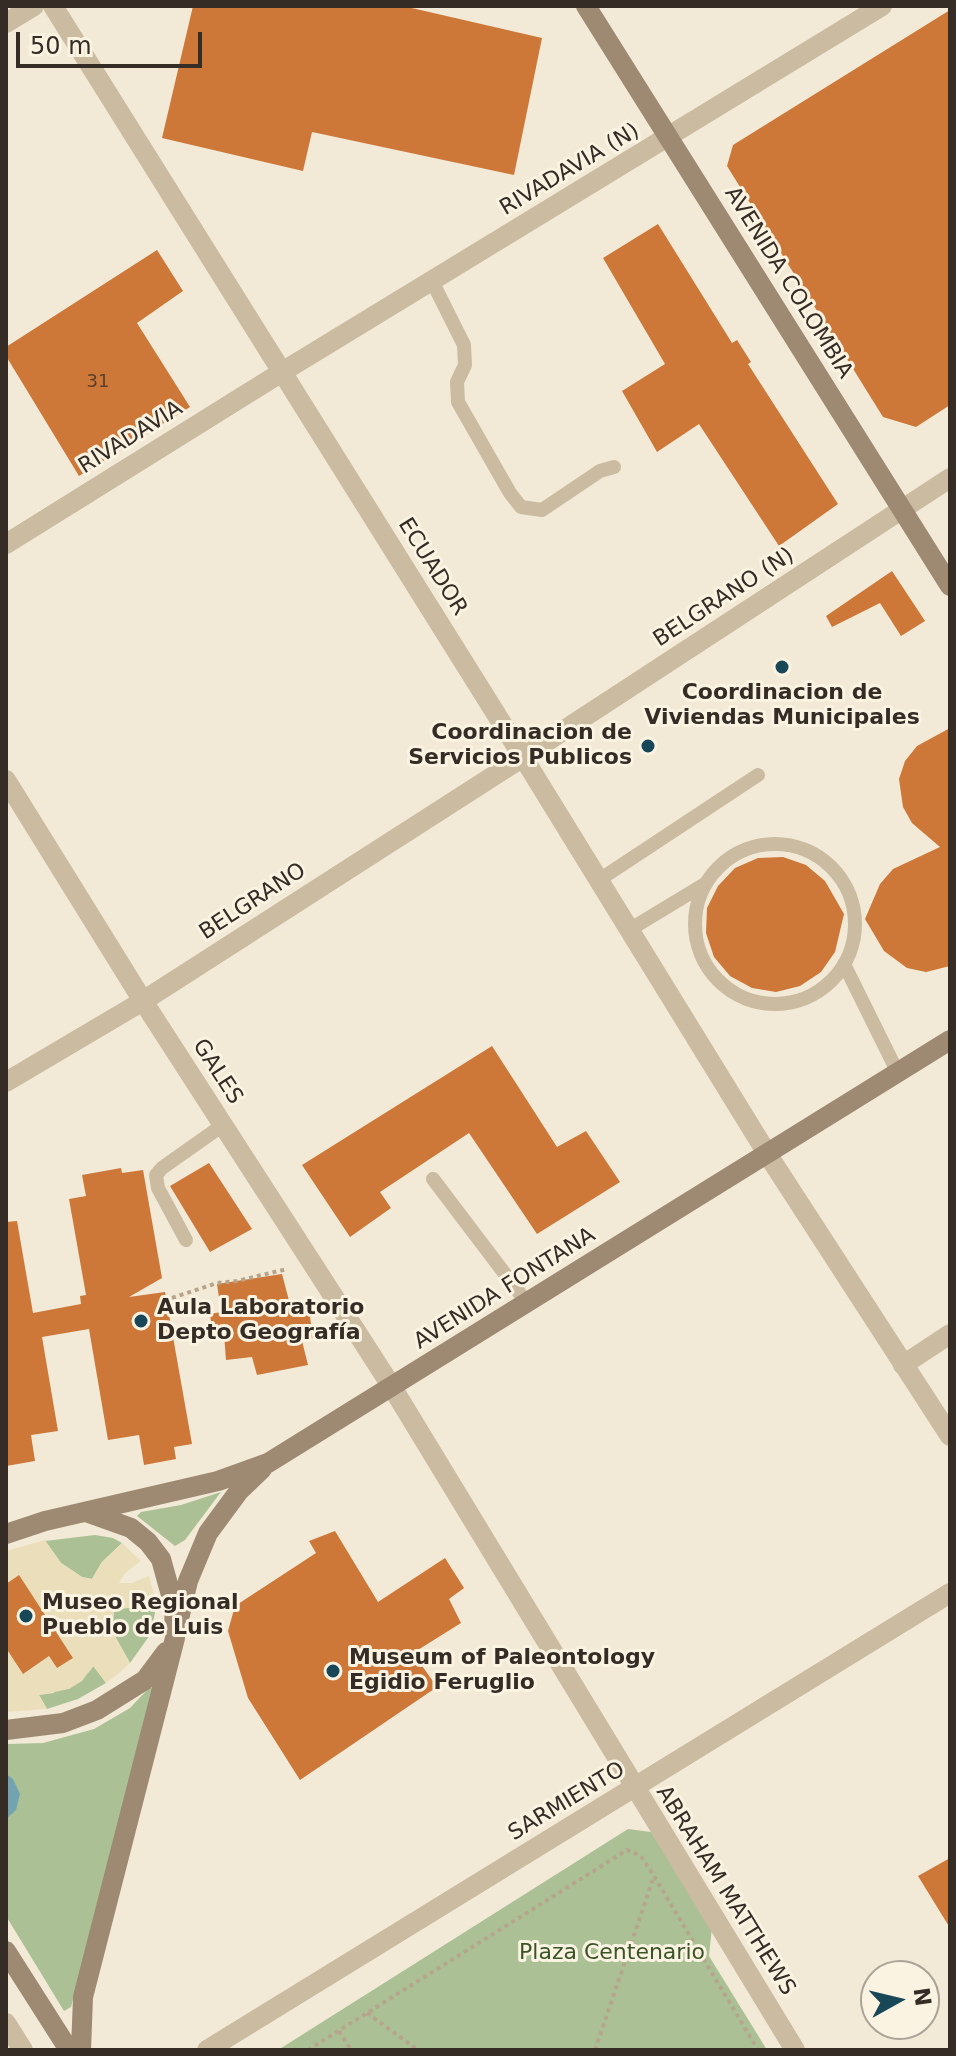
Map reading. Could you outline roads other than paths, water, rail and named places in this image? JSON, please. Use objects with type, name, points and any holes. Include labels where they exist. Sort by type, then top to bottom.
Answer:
[{"type":"street","points":[[6,23],[34,6]]},
{"type":"street","name":"ECUADOR","points":[[53,6],[768,1155],[950,1436]]},
{"type":"street","name":"AVENIDA COLOMBIA","points":[[586,6],[950,586]]},
{"type":"street","name":"RIVADAVIA (N)","points":[[282,372],[669,138],[852,14],[882,6]]},
{"type":"street","name":"RIVADAVIA","points":[[6,544],[282,372]]},
{"type":"street","name":"BELGRANO (N)","points":[[523,757],[950,478]]},
{"type":"street","name":"BELGRANO","points":[[6,1082],[143,1001],[523,757]]},
{"type":"street","name":"GALES","points":[[6,780],[143,1001],[392,1387]]},
{"type":"street","name":"AVENIDA FONTANA","points":[[6,1534],[45,1521],[218,1481],[268,1463],[950,1040]]},
{"type":"street","points":[[903,1365],[950,1334]]},
{"type":"street","name":"ABRAHAM MATTHEWS","points":[[392,1387],[795,2050]]},
{"type":"street","name":"AVENIDA FONTANA","points":[[6,1730],[63,1723],[97,1710],[145,1680],[175,1638],[188,1581],[208,1533],[239,1491],[268,1463]]},
{"type":"street","name":"AVENIDA FONTANA","points":[[89,1513],[131,1528],[148,1542],[161,1559],[174,1606],[175,1638]]},
{"type":"street","name":"SARMIENTO","points":[[207,2050],[950,1593]]},
{"type":"street","points":[[81,2050],[81,2009],[88,1972],[175,1638]]},
{"type":"street","points":[[6,1952],[69,2050]]},
{"type":"street","points":[[6,2023],[23,2050]]},
{"type":"lane","points":[[432,281],[464,345],[465,365],[457,382],[458,402],[521,507],[542,510],[600,471],[614,467]]},
{"type":"lane","points":[[599,880],[758,775]]},
{"type":"lane","points":[[780,844],[814,854],[841,879],[849,895],[855,930],[844,964],[834,979],[820,990],[795,1001],[769,1004],[751,1001],[735,993],[708,969],[698,945],[695,918],[705,884],[729,858],[754,847],[780,844]]},
{"type":"lane","points":[[629,930],[705,884]]},
{"type":"lane","points":[[844,964],[898,1073]]},
{"type":"lane","points":[[186,1240],[158,1188],[156,1175],[223,1125]]},
{"type":"lane","points":[[433,1179],[527,1303]]},
{"type":"water","points":[[6,1774],[13,1779],[20,1794],[16,1810],[6,1819]]},
{"type":"place","name":"Coordinacion de Viviendas Municipales","points":[[782,667]]},
{"type":"place","name":"Coordinacion de Servicios Publicos","points":[[648,746]]},
{"type":"place","name":"Aula Laboratorio Depto Geografía","points":[[141,1321]]},
{"type":"place","name":"Museo Regional Pueblo de Luis","points":[[26,1616]]},
{"type":"place","name":"Museum of Paleontology Egidio Feruglio","points":[[333,1671]]},
{"type":"park label","name":"Plaza Centenario","points":[[612,1953]]}]
